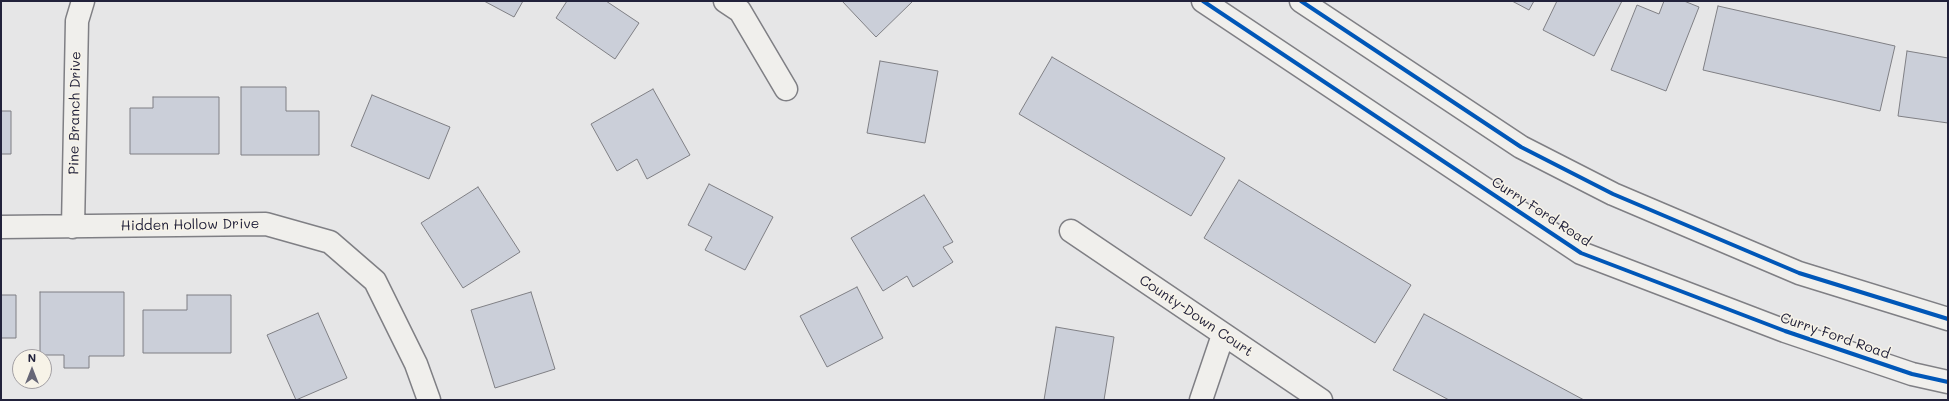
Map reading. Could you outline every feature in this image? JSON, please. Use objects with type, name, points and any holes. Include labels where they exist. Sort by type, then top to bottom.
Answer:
[{"type":"street","name":"Pine Branch Drive","points":[[73,227],[76,21],[83,1]]},
{"type":"street","points":[[725,1],[740,11],[786,89]]},
{"type":"street","name":"Curry Ford Road","points":[[1203,1],[1581,253],[1785,331],[1912,374],[1948,382]]},
{"type":"street","points":[[1301,1],[1414,78],[1521,147],[1613,194],[1799,273],[1948,319]]},
{"type":"street","name":"Hidden Hollow Drive","points":[[1,227],[266,224],[330,242],[375,281],[416,364],[429,400]]},
{"type":"street","name":"County-Down Court","points":[[1071,231],[1321,400]]},
{"type":"street","points":[[1201,400],[1223,335]]},
{"type":"building","points":[[484,1],[523,1],[514,17]]},
{"type":"building","points":[[567,1],[606,1],[639,23],[615,59],[556,18]]},
{"type":"building","points":[[842,1],[913,1],[876,37]]},
{"type":"building","points":[[1512,1],[1534,1],[1529,10]]},
{"type":"building","points":[[1557,1],[1622,1],[1594,56],[1543,30]]},
{"type":"building","points":[[1664,1],[1684,1],[1699,7],[1666,91],[1611,70],[1637,5],[1659,14]]},
{"type":"building","points":[[1718,6],[1895,46],[1880,111],[1703,70]]},
{"type":"building","points":[[1907,51],[1948,58],[1948,123],[1898,116]]},
{"type":"building","points":[[1052,57],[1225,158],[1191,216],[1019,114]]},
{"type":"building","points":[[880,61],[938,71],[925,143],[867,133]]},
{"type":"building","points":[[241,87],[286,87],[286,111],[319,111],[319,155],[241,155]]},
{"type":"building","points":[[653,89],[690,155],[647,179],[637,159],[617,171],[591,124]]},
{"type":"building","points":[[372,95],[450,127],[429,179],[351,146]]},
{"type":"building","points":[[153,97],[219,97],[219,154],[130,154],[130,108],[153,108]]},
{"type":"building","points":[[1,111],[11,111],[11,154],[1,154]]},
{"type":"building","points":[[1239,180],[1411,285],[1375,343],[1204,238]]},
{"type":"building","points":[[709,184],[773,217],[745,270],[705,250],[712,237],[688,225]]},
{"type":"building","points":[[478,187],[520,252],[463,288],[421,223]]},
{"type":"building","points":[[924,195],[953,242],[943,247],[953,262],[913,287],[907,276],[883,291],[851,238]]},
{"type":"building","points":[[857,287],[883,338],[827,367],[800,316]]},
{"type":"building","points":[[40,292],[124,292],[124,356],[89,356],[89,368],[64,368],[64,355],[52,355],[52,349],[40,349]]},
{"type":"building","points":[[531,292],[555,369],[495,388],[471,310]]},
{"type":"building","points":[[1,295],[16,295],[16,338],[1,338]]},
{"type":"building","points":[[187,295],[231,295],[231,353],[143,353],[143,310],[187,310]]},
{"type":"building","points":[[318,313],[347,378],[296,400],[267,335]]},
{"type":"building","points":[[1424,314],[1584,400],[1449,400],[1393,370]]},
{"type":"building","points":[[1056,327],[1114,337],[1104,400],[1044,400]]},
{"type":"cycle path","points":[[1203,1],[1581,253],[1785,331],[1912,374],[1948,382]]},
{"type":"cycle path","points":[[1301,1],[1521,147],[1613,194],[1799,273],[1948,319]]}]
